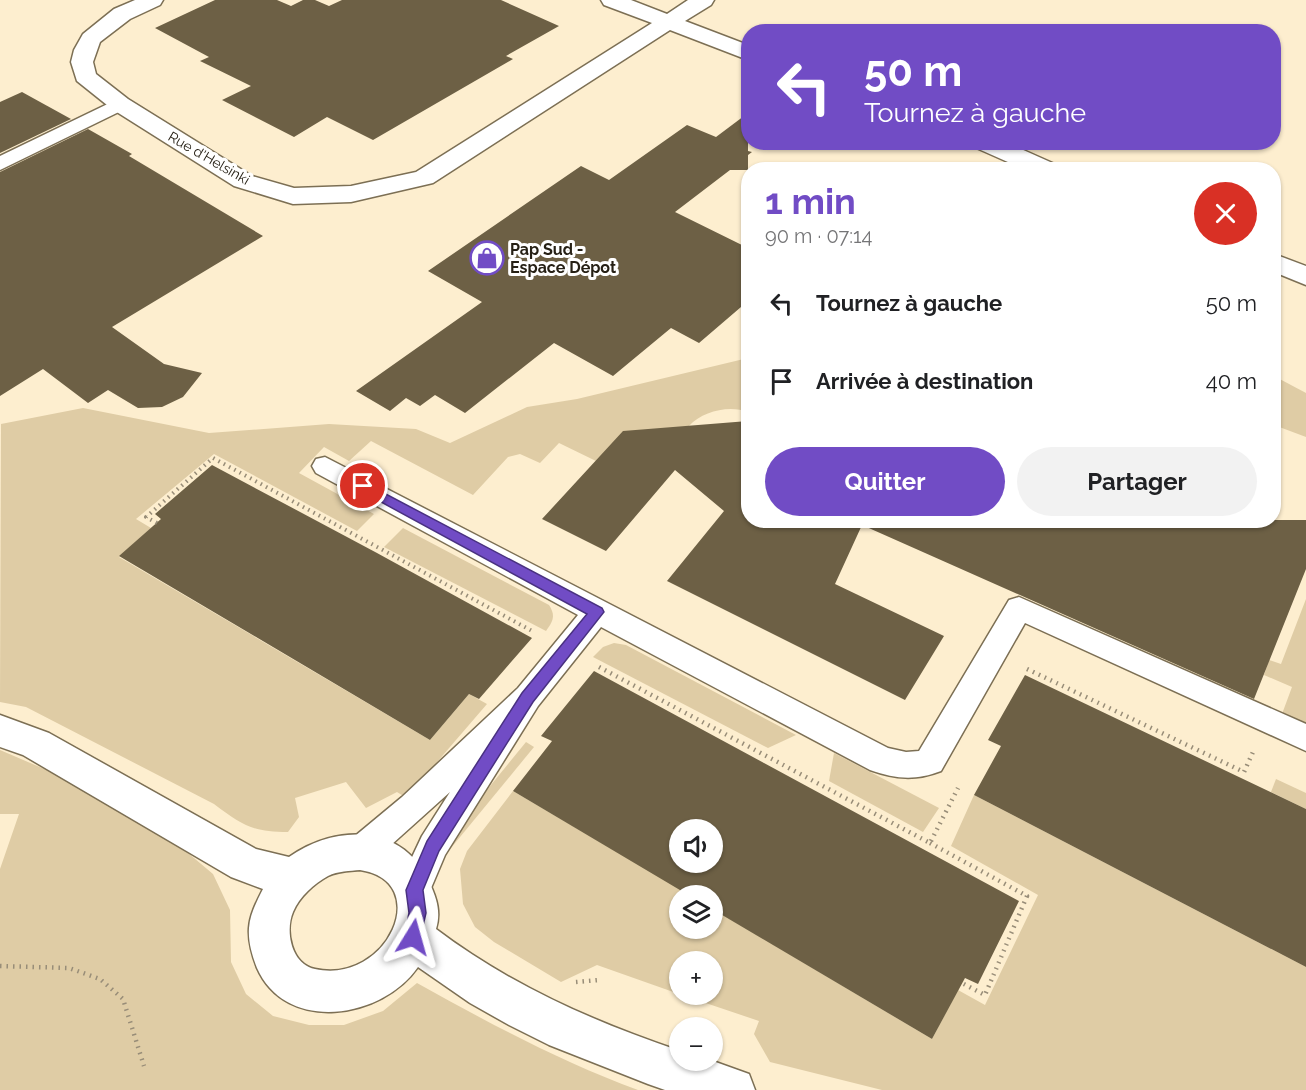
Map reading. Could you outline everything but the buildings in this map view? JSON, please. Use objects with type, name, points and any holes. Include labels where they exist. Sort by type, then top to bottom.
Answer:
[{"type":"street","name":"Rue d'Helsinki","points":[[152,0],[110,21],[91,39],[82,62],[85,76],[120,104],[243,181],[293,196],[351,194],[424,178],[703,0]]},
{"type":"street","points":[[612,0],[741,51]]},
{"type":"street","points":[[1002,150],[1029,162]]},
{"type":"street","points":[[1281,265],[1306,276]]},
{"type":"street","points":[[0,731],[36,744],[245,864],[268,872],[294,877]]},
{"type":"street","points":[[360,852],[383,857],[402,870],[414,890],[418,913],[413,937],[400,960],[379,978],[354,990],[329,993],[307,989],[287,978],[274,960],[269,939],[270,917],[279,896],[294,877],[313,863],[335,854],[360,852]]},
{"type":"street","points":[[413,937],[437,958],[489,991],[569,1032],[664,1068],[733,1090]]},
{"type":"lane","points":[[0,164],[120,104]]},
{"type":"lane","points":[[325,466],[597,612],[881,760],[918,767],[930,761],[1019,608],[1306,738]]},
{"type":"lane","points":[[414,890],[433,846],[528,697],[597,612]]},
{"type":"lane","points":[[360,852],[413,807],[528,697]]},
{"type":"path","points":[[157,523],[146,517],[213,458],[540,636]]},
{"type":"path","points":[[595,664],[1027,896],[985,995],[962,983]]},
{"type":"path","points":[[1022,667],[1244,772],[1266,720]]},
{"type":"path","points":[[930,843],[962,781]]},
{"type":"path","points":[[0,966],[69,968],[100,979],[123,999],[144,1066]]},
{"type":"path","points":[[567,985],[599,980]]},
{"type":"shaded area","points":[[741,360],[741,410],[725,409],[709,413],[701,416],[689,426],[596,461],[559,443],[540,463],[520,454],[508,457],[473,495],[371,441],[349,461],[324,447],[299,473],[374,514],[357,531],[214,454],[136,519],[151,528],[119,557],[430,740],[469,694],[487,704],[405,797],[397,792],[366,808],[346,782],[295,798],[299,817],[288,832],[256,829],[240,822],[214,804],[26,707],[0,702],[1,424],[83,408],[209,433],[329,424],[416,429],[450,443],[527,407],[577,399]]},
{"type":"shaded area","points":[[1281,380],[1306,393],[1306,437],[1281,428]]},
{"type":"shaded area","points":[[403,528],[549,605],[553,618],[546,631],[384,547]]},
{"type":"shaded area","points":[[1306,599],[1306,725],[1282,714],[1292,687],[1264,675],[1269,660],[1281,664]]},
{"type":"shaded area","points":[[614,643],[626,645],[796,735],[768,748],[593,657],[603,647]]},
{"type":"shaded area","points":[[526,742],[534,747],[451,848],[464,818]]},
{"type":"shaded area","points":[[0,750],[56,774],[188,853],[213,874],[230,910],[231,962],[246,994],[273,1016],[309,1025],[344,1025],[383,1011],[417,983],[553,1054],[638,1090],[0,1090],[0,869],[19,814],[0,814]]},
{"type":"shaded area","points":[[834,753],[939,808],[923,832],[829,781]]},
{"type":"shaded area","points":[[1276,779],[1306,793],[1306,809],[1271,792]]},
{"type":"shaded area","points":[[513,791],[673,885],[669,885],[669,939],[723,939],[723,915],[932,1039],[958,990],[985,1005],[1038,895],[951,846],[974,795],[1306,967],[1306,1090],[882,1090],[770,1062],[754,1034],[759,1021],[712,1005],[723,1005],[723,951],[669,951],[669,990],[597,965],[561,982],[494,942],[475,927],[463,904],[460,869],[467,851]]},
{"type":"place","name":"Pap Sud - Espace Dépot","points":[[487,258]]},
{"type":"route","points":[[363,486],[597,612],[528,697],[433,846],[414,890],[418,913],[413,937]]}]
